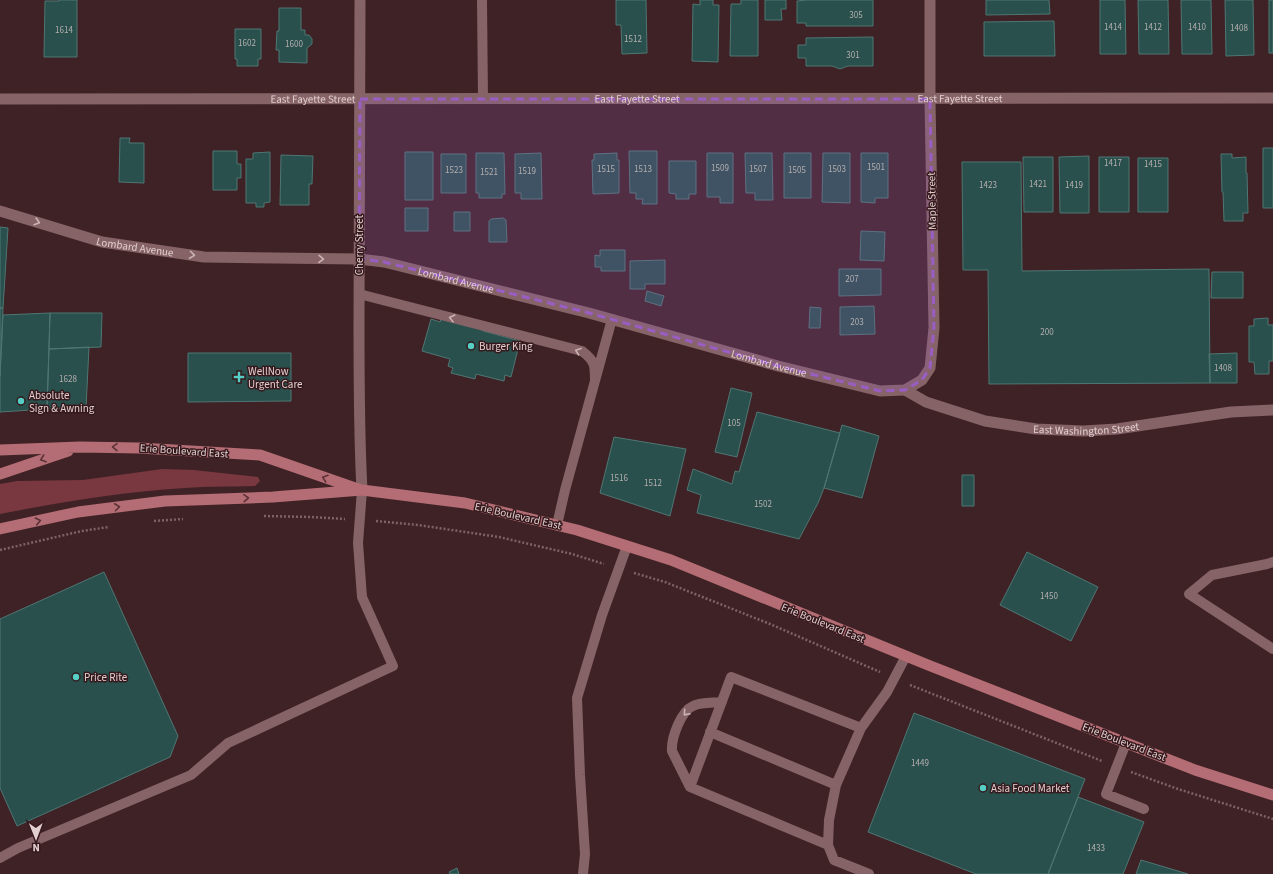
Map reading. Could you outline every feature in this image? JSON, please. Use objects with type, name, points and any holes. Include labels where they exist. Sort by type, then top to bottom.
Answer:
[{"type":"main road","name":"Erie Boulevard East","points":[[0,450],[80,447],[139,448],[260,455],[362,490]]},
{"type":"main road","points":[[0,474],[80,447]]},
{"type":"main road","name":"Erie Boulevard East","points":[[0,528],[78,512],[165,501],[362,490],[465,503],[577,530],[671,560],[906,656],[1195,770],[1273,795]]},
{"type":"street","name":"Cherry Street","points":[[360,0],[359,294],[360,447],[362,490]]},
{"type":"street","name":"Maple Street","points":[[905,390],[922,380],[930,368],[934,328],[930,99],[930,0]]},
{"type":"street","name":"East Fayette Street","points":[[0,99],[1273,98]]},
{"type":"street","name":"Lombard Avenue","points":[[0,211],[102,242],[204,257],[359,259],[384,262],[612,319],[778,366],[880,391],[905,390]]},
{"type":"street","name":"East Washington Street","points":[[905,390],[926,402],[985,421],[1036,429],[1083,431],[1118,429],[1231,412],[1273,410]]},
{"type":"lane","points":[[482,0],[483,99]]},
{"type":"lane","points":[[359,294],[582,351],[591,358],[595,367],[595,381]]},
{"type":"lane","points":[[557,525],[565,490],[612,319]]},
{"type":"lane","points":[[0,858],[18,848],[191,775],[228,743],[393,666],[362,597],[358,543],[362,490]]},
{"type":"lane","points":[[583,874],[585,854],[577,698],[602,615],[627,546]]},
{"type":"lane","points":[[1271,565],[1212,575],[1189,594],[1273,649]]},
{"type":"lane","points":[[869,874],[834,860],[828,845],[829,820],[836,785],[861,728],[887,692],[906,656]]},
{"type":"lane","points":[[690,788],[731,677],[861,728]]},
{"type":"lane","points":[[722,702],[704,703],[692,706],[679,721],[672,745],[672,751],[690,788],[828,845]]},
{"type":"lane","points":[[710,732],[836,785]]},
{"type":"lane","points":[[1126,743],[1106,794],[1144,809]]},
{"type":"path","points":[[258,516],[311,517]]},
{"type":"path","points":[[153,521],[185,519]]},
{"type":"path","points":[[418,525],[499,537],[572,554]]},
{"type":"path","points":[[0,550],[82,531],[110,527]]},
{"type":"path","points":[[665,582],[770,624],[862,664]]},
{"type":"path","points":[[922,690],[1079,753]]},
{"type":"path","points":[[1146,778],[1273,819]]},
{"type":"highlighted area","points":[[360,99],[930,99],[934,328],[930,368],[922,380],[905,390],[880,391],[778,366],[589,313],[384,262],[359,259]]},
{"type":"shaded area","points":[[162,469],[194,470],[258,477],[260,481],[255,486],[194,487],[115,495],[0,514],[0,484],[17,481],[83,480]]},
{"type":"building","points":[[77,0],[77,57],[44,57],[45,1]]},
{"type":"building","points":[[616,0],[646,0],[647,53],[622,54],[621,25],[616,25]]},
{"type":"building","points":[[700,0],[713,0],[713,5],[719,5],[718,62],[692,61],[693,4],[700,5]]},
{"type":"building","points":[[741,0],[758,0],[758,56],[730,56],[731,4],[741,4]]},
{"type":"building","points":[[765,0],[786,0],[786,9],[781,9],[782,20],[765,20]]},
{"type":"building","points":[[873,0],[873,26],[806,26],[806,23],[797,23],[797,1]]},
{"type":"building","points":[[986,0],[1049,0],[1050,14],[986,15]]},
{"type":"building","points":[[1100,0],[1125,0],[1126,54],[1100,54]]},
{"type":"building","points":[[1138,0],[1168,0],[1169,54],[1139,54]]},
{"type":"building","points":[[1181,0],[1211,0],[1212,54],[1182,54]]},
{"type":"building","points":[[1225,0],[1253,0],[1254,55],[1226,56]]},
{"type":"building","points":[[1269,0],[1273,0],[1273,53],[1269,53]]},
{"type":"building","points":[[279,8],[301,8],[301,30],[305,30],[305,35],[309,35],[312,39],[312,44],[307,48],[307,63],[279,62],[279,50],[276,50],[277,31],[279,31]]},
{"type":"building","points":[[1054,21],[1055,56],[984,56],[984,22]]},
{"type":"building","points":[[235,29],[261,29],[261,59],[258,59],[258,66],[237,66],[237,59],[235,59]]},
{"type":"building","points":[[873,37],[873,66],[848,66],[840,69],[832,66],[806,66],[806,58],[798,58],[798,45],[806,45],[806,38]]},
{"type":"building","points":[[120,138],[130,138],[129,143],[144,143],[144,183],[119,182]]},
{"type":"building","points":[[1263,148],[1273,148],[1273,208],[1263,208]]},
{"type":"building","points":[[213,151],[237,151],[237,164],[241,164],[241,178],[237,178],[237,190],[213,190]]},
{"type":"building","points":[[629,151],[657,151],[657,204],[642,204],[643,199],[636,199],[636,193],[630,193]]},
{"type":"building","points":[[270,152],[270,202],[264,203],[264,207],[256,207],[256,203],[246,203],[246,159],[253,159],[253,153]]},
{"type":"building","points":[[405,152],[433,152],[433,200],[405,200]]},
{"type":"building","points":[[476,153],[504,153],[505,194],[502,194],[502,198],[479,198],[479,193],[476,193]]},
{"type":"building","points":[[541,153],[542,199],[521,199],[521,193],[515,193],[515,154]]},
{"type":"building","points":[[617,153],[617,160],[619,160],[619,193],[593,194],[592,160],[594,160],[594,154]]},
{"type":"building","points":[[707,153],[733,153],[733,203],[720,203],[720,197],[707,197]]},
{"type":"building","points":[[745,153],[772,153],[773,200],[755,200],[755,193],[746,193]]},
{"type":"building","points":[[784,153],[811,153],[811,198],[784,198]]},
{"type":"building","points":[[823,153],[850,153],[850,203],[822,202]]},
{"type":"building","points":[[861,153],[888,153],[888,198],[875,198],[875,203],[861,202]]},
{"type":"building","points":[[441,154],[466,154],[466,193],[441,193]]},
{"type":"building","points":[[1221,154],[1232,154],[1232,158],[1246,157],[1248,213],[1243,213],[1243,221],[1224,221]]},
{"type":"building","points":[[281,155],[313,156],[312,184],[309,184],[309,205],[280,205]]},
{"type":"building","points":[[1089,156],[1089,213],[1060,213],[1059,157]]},
{"type":"building","points":[[1023,157],[1053,157],[1053,212],[1024,212]]},
{"type":"building","points":[[1099,157],[1129,157],[1129,212],[1099,212]]},
{"type":"building","points":[[1138,158],[1168,158],[1168,212],[1138,212]]},
{"type":"building","points":[[669,161],[696,161],[696,194],[689,194],[689,199],[676,199],[676,194],[669,193]]},
{"type":"building","points":[[962,162],[1021,162],[1022,271],[1209,269],[1210,383],[989,384],[988,270],[963,270]]},
{"type":"building","points":[[405,208],[428,208],[428,231],[405,231]]},
{"type":"building","points":[[454,212],[470,212],[470,231],[454,231]]},
{"type":"building","points":[[503,218],[506,220],[507,242],[489,242],[489,221],[491,219]]},
{"type":"building","points":[[0,227],[8,228],[3,308],[0,308]]},
{"type":"building","points":[[861,231],[885,232],[884,261],[860,260]]},
{"type":"building","points":[[600,250],[625,250],[625,271],[601,271],[601,267],[595,267],[595,255],[600,256]]},
{"type":"building","points":[[665,260],[665,284],[645,284],[645,289],[630,289],[630,261]]},
{"type":"building","points":[[839,269],[881,269],[881,295],[839,296]]},
{"type":"building","points":[[1212,272],[1243,272],[1243,298],[1211,298]]},
{"type":"building","points":[[647,291],[664,296],[661,306],[645,301]]},
{"type":"building","points":[[874,306],[875,334],[840,335],[840,307]]},
{"type":"building","points":[[810,307],[821,308],[820,328],[809,328]]},
{"type":"building","points":[[0,308],[3,308],[0,376]]},
{"type":"building","points":[[50,313],[102,313],[101,347],[49,349]]},
{"type":"building","points":[[50,313],[47,409],[0,412],[3,315]]},
{"type":"building","points":[[1268,318],[1268,325],[1273,325],[1273,361],[1269,361],[1269,374],[1255,374],[1254,362],[1249,362],[1249,326],[1254,326],[1254,319]]},
{"type":"building","name":"Burger King","points":[[431,319],[440,322],[441,319],[484,326],[483,331],[520,341],[511,377],[505,375],[504,381],[476,374],[475,379],[451,373],[453,368],[448,366],[450,359],[422,351]]},
{"type":"building","points":[[89,347],[86,408],[47,409],[49,349]]},
{"type":"building","name":"WellNow Urgent Care","points":[[188,353],[291,353],[291,401],[188,402]]},
{"type":"building","points":[[1237,353],[1237,383],[1210,383],[1209,354]]},
{"type":"building","points":[[731,388],[752,393],[737,457],[715,452]]},
{"type":"building","points":[[757,412],[840,433],[824,488],[818,503],[799,539],[697,513],[701,495],[687,490],[693,469],[732,484],[735,471],[739,472]]},
{"type":"building","points":[[842,425],[879,436],[862,498],[824,488]]},
{"type":"building","points":[[614,437],[686,449],[670,516],[600,493]]},
{"type":"building","points":[[962,475],[974,475],[974,506],[962,506]]},
{"type":"building","points":[[1027,552],[1098,587],[1071,641],[1000,605]]},
{"type":"building","name":"Price Rite","points":[[104,572],[178,736],[170,757],[17,826],[0,788],[0,619]]},
{"type":"building","name":"Asia Food Market","points":[[914,713],[1085,779],[1048,874],[976,874],[868,832]]},
{"type":"building","points":[[1078,797],[1144,822],[1123,874],[1048,874]]},
{"type":"building","points":[[1141,860],[1188,874],[1136,874]]},
{"type":"building","points":[[457,868],[459,874],[450,874],[449,872]]},
{"type":"place","name":"Burger King","points":[[471,346]]},
{"type":"place","name":"WellNow Urgent Care","points":[[239,377]]},
{"type":"place","name":"Absolute Sign & Awning","points":[[21,401]]},
{"type":"place","name":"Price Rite","points":[[76,677]]},
{"type":"place","name":"Asia Food Market","points":[[983,788]]}]
